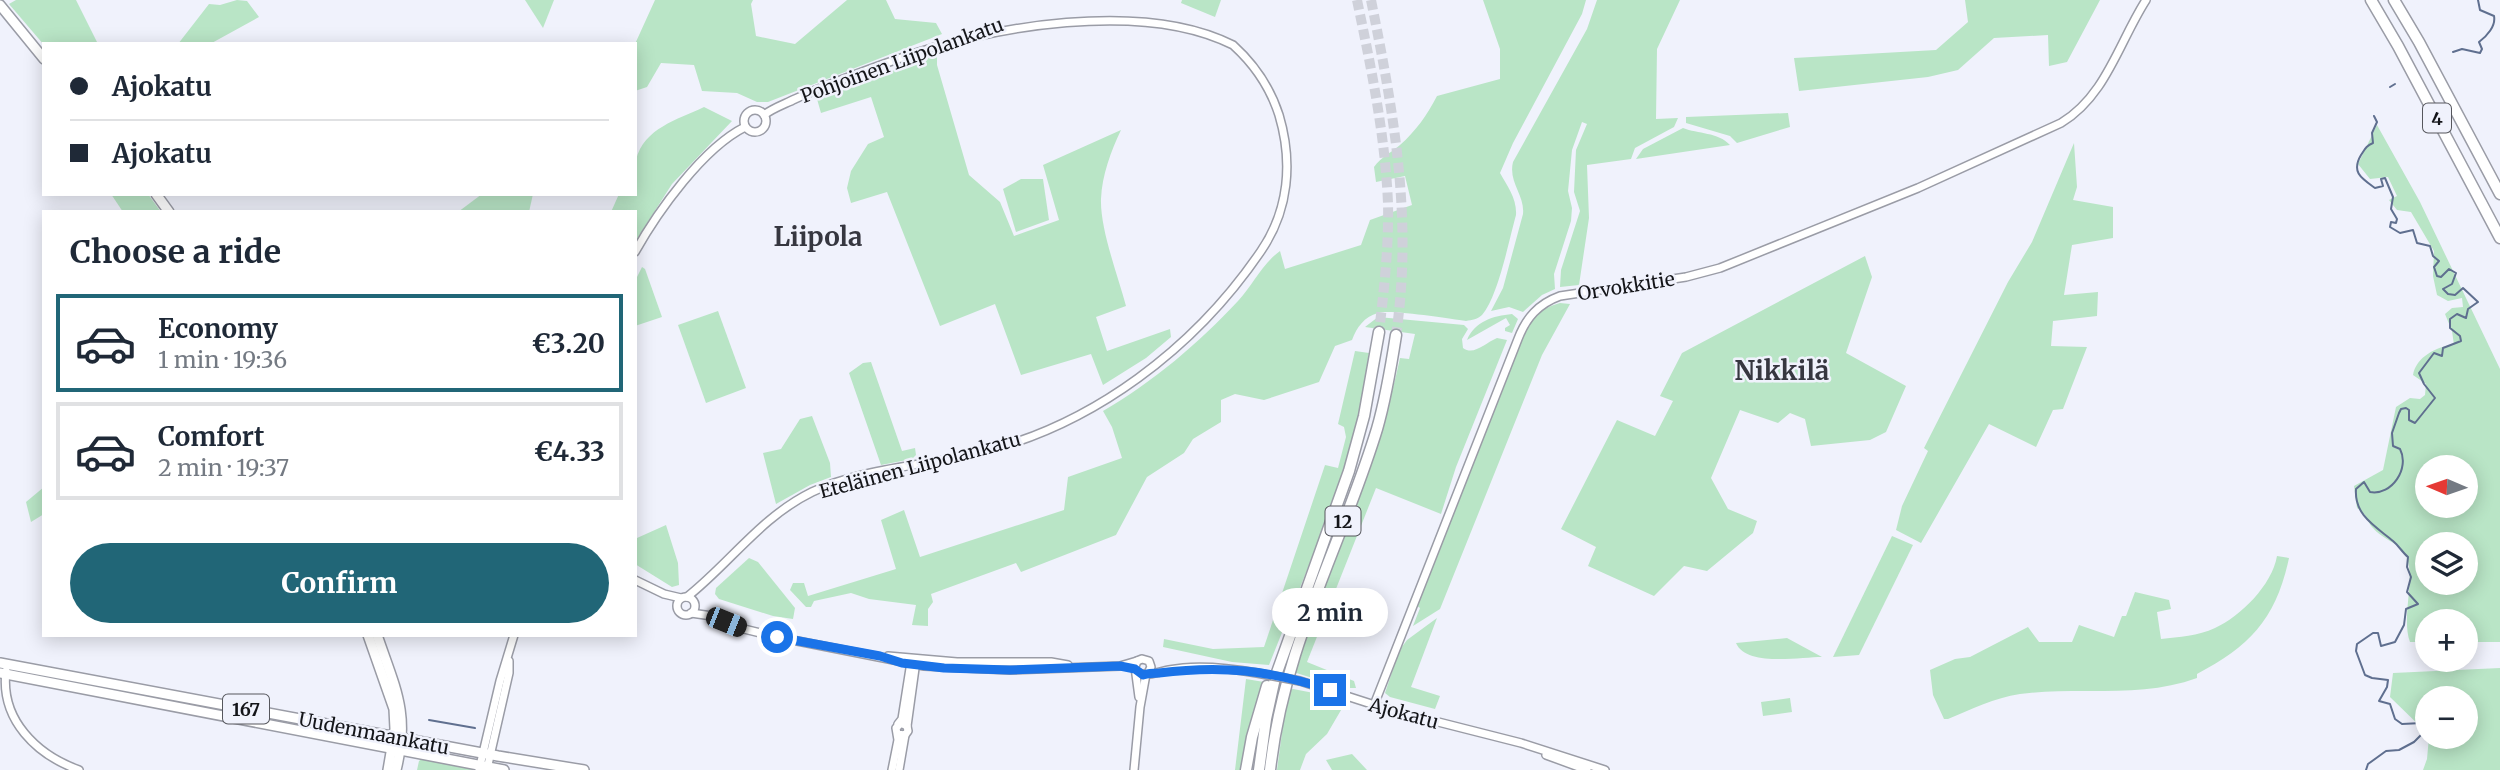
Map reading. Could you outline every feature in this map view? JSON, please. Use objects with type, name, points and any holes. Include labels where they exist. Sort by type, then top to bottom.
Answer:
[{"type":"highway","name":"4","points":[[2371,0],[2411,68],[2500,238]]},
{"type":"highway","name":"4","points":[[2394,0],[2419,41],[2500,194]]},
{"type":"highway","name":"12","points":[[1259,770],[1275,677],[1355,450],[1368,396],[1378,332]]},
{"type":"highway","name":"12","points":[[1270,770],[1275,727],[1292,658],[1372,443],[1386,391],[1396,335]]},
{"type":"highway","points":[[1246,770],[1252,737],[1272,668],[1318,556]]},
{"type":"main road","points":[[0,5],[42,57]]},
{"type":"main road","points":[[369,637],[394,709],[398,738]]},
{"type":"main road","points":[[378,637],[400,704],[396,770]]},
{"type":"main road","name":"Uudenmaankatu","points":[[3,668],[584,770]]},
{"type":"main road","name":"Uudenmaankatu","points":[[3,668],[483,768],[504,770]]},
{"type":"main road","points":[[388,770],[397,749]]},
{"type":"street","name":"Orvokkitie","points":[[1374,705],[1518,339],[1528,318],[1539,307],[1560,296],[1686,276],[1748,257],[1918,188],[2061,123],[2078,113],[2100,84],[2146,0]]},
{"type":"street","name":"Pohjoinen Liipolankatu","points":[[764,115],[817,89],[1004,22]]},
{"type":"street","name":"Eteläinen Liipolankatu","points":[[689,600],[763,525],[812,492],[859,477],[988,450],[1047,429],[1119,391],[1181,343],[1219,304],[1262,249],[1280,211],[1288,179],[1286,150],[1278,111],[1266,85],[1246,57],[1226,38],[1206,25]]},
{"type":"street","points":[[756,110],[764,115],[766,124],[760,131],[753,132],[745,128],[748,112],[756,110]]},
{"type":"street","points":[[637,249],[667,201],[681,185],[709,155],[745,128]]},
{"type":"street","points":[[637,581],[664,594],[689,600],[712,616],[740,628],[880,656],[914,661],[1051,662],[1077,667],[1120,666],[1148,670]]},
{"type":"street","points":[[664,594],[683,614],[712,616]]},
{"type":"street","points":[[677,609],[677,603],[689,600]]},
{"type":"street","points":[[689,600],[691,613]]},
{"type":"street","points":[[483,768],[509,673],[514,637]]},
{"type":"street","points":[[1134,770],[1140,707],[1148,670],[1145,659],[1136,667]]},
{"type":"street","points":[[899,770],[901,735],[896,728],[902,719],[914,661]]},
{"type":"street","points":[[892,770],[901,735],[908,731],[914,661]]},
{"type":"street","points":[[1136,667],[1140,707]]},
{"type":"street","points":[[3,668],[9,714],[24,735],[47,754],[79,770]]},
{"type":"street","name":"Ajokatu","points":[[1148,670],[1206,668],[1300,681],[1374,705],[1518,742],[1605,770]]},
{"type":"street","points":[[898,724],[907,726]]},
{"type":"street","name":"Ajokatu","points":[[1513,742],[1517,746],[1587,770]]},
{"type":"green space","points":[[16,0],[76,0],[97,42],[42,43],[9,4]]},
{"type":"green space","points":[[237,0],[247,1],[259,17],[214,42],[180,42],[209,4],[220,5]]},
{"type":"green space","points":[[525,0],[554,0],[543,28]]},
{"type":"green space","points":[[655,0],[753,0],[751,4],[756,36],[795,44],[847,0],[886,0],[895,19],[936,23],[942,34],[768,102],[757,102],[737,93],[702,91],[694,65],[661,63],[647,87],[637,90],[636,42]]},
{"type":"green space","points":[[1182,0],[1221,0],[1215,17],[1181,3]]},
{"type":"green space","points":[[1483,0],[1586,0],[1582,14],[1513,143],[1500,173],[1513,198],[1516,215],[1498,282],[1488,307],[1480,316],[1466,321],[1407,313],[1378,313],[1365,320],[1352,340],[1335,346],[1319,382],[1264,400],[1235,394],[1221,400],[1221,422],[1193,439],[1184,453],[1147,477],[1116,535],[1021,572],[1016,563],[931,594],[933,602],[928,609],[928,626],[912,625],[916,605],[869,599],[851,593],[814,601],[811,607],[806,607],[790,590],[793,583],[804,583],[808,596],[896,569],[881,520],[904,510],[920,557],[1064,510],[1068,477],[1122,458],[1112,427],[1103,411],[1157,375],[1191,347],[1238,301],[1274,256],[1280,251],[1285,269],[1361,245],[1370,220],[1412,205],[1405,176],[1376,182],[1374,167],[1411,134],[1437,96],[1500,79],[1500,49]]},
{"type":"green space","points":[[1597,0],[1680,0],[1657,49],[1656,119],[1678,118],[1674,127],[1635,148],[1631,159],[1587,165],[1589,218],[1579,285],[1560,287],[1561,270],[1580,211],[1574,192],[1576,150],[1587,124],[1582,122],[1572,150],[1568,191],[1572,208],[1571,221],[1554,274],[1555,289],[1542,295],[1523,312],[1509,307],[1491,311],[1503,288],[1523,214],[1522,201],[1513,176],[1513,162],[1587,29]]},
{"type":"green space","points":[[1965,0],[2100,0],[2067,62],[2049,66],[2048,35],[1994,38],[1958,70],[1928,77],[1799,91],[1794,58],[1936,50],[1968,22]]},
{"type":"green space","points":[[937,54],[937,65],[969,175],[1000,202],[1014,236],[1059,220],[1043,165],[1121,130],[1103,181],[1101,211],[1126,306],[1096,317],[1107,351],[1170,329],[1171,337],[1146,358],[1103,385],[1091,354],[1021,375],[995,304],[940,326],[887,192],[851,203],[847,188],[851,171],[868,144],[884,137],[871,97],[821,113],[817,99]]},
{"type":"green space","points":[[704,107],[732,121],[672,184],[637,239],[637,210],[612,210],[618,196],[637,196],[637,157],[640,149],[654,133]]},
{"type":"green space","points":[[1788,113],[1790,127],[1737,143],[1730,136],[1686,123],[1686,117]]},
{"type":"green space","points":[[2377,125],[2420,202],[2500,369],[2500,642],[2478,642],[2478,609],[2415,609],[2415,642],[2410,642],[2407,631],[2410,581],[2407,560],[2403,551],[2376,531],[2357,508],[2354,486],[2383,470],[2396,407],[2410,398],[2420,399],[2425,395],[2426,384],[2413,375],[2418,363],[2428,354],[2454,345],[2445,314],[2452,308],[2463,307],[2462,298],[2448,301],[2437,295],[2433,276],[2434,251],[2411,212],[2397,210],[2389,200],[2397,196],[2388,177],[2370,179],[2358,164]]},
{"type":"green space","points":[[1683,128],[1714,135],[1730,145],[1636,159],[1643,149]]},
{"type":"green space","points":[[2074,143],[2077,187],[2073,200],[2113,207],[2113,238],[2072,245],[2064,295],[2098,292],[2097,316],[2053,321],[2051,346],[2087,347],[2063,409],[2053,410],[2036,447],[1989,424],[1921,543],[1896,530],[1902,506],[1928,451],[1924,448],[2008,282],[2032,242]]},
{"type":"green space","points":[[1021,179],[1043,179],[1049,220],[1016,232],[1003,189]]},
{"type":"green space","points":[[112,196],[149,196],[160,210],[122,210]]},
{"type":"green space","points":[[479,196],[533,196],[529,210],[461,210]]},
{"type":"green space","points":[[1865,256],[1872,277],[1846,353],[1906,386],[1886,432],[1870,440],[1811,446],[1805,419],[1790,413],[1778,423],[1740,410],[1711,478],[1728,509],[1757,521],[1753,533],[1707,571],[1684,566],[1654,596],[1588,566],[1596,547],[1561,529],[1617,420],[1655,436],[1673,401],[1660,396],[1682,353]]},
{"type":"green space","points":[[642,267],[645,269],[662,317],[637,325],[637,277]]},
{"type":"green space","points":[[1560,303],[1570,304],[1542,355],[1440,609],[1413,626],[1420,608],[1417,606],[1525,331],[1540,313]]},
{"type":"green space","points":[[718,311],[746,388],[706,403],[678,325]]},
{"type":"green space","points":[[1512,314],[1518,319],[1512,333],[1505,331],[1510,325],[1506,318],[1467,340],[1475,328],[1485,321]]},
{"type":"green space","points":[[1378,317],[1464,325],[1468,329],[1462,339],[1463,348],[1471,351],[1497,338],[1507,340],[1456,467],[1441,514],[1376,488],[1307,662],[1354,681],[1356,688],[1345,688],[1293,672],[1366,477],[1400,358],[1409,359],[1415,334],[1365,327]]},
{"type":"green space","points":[[1355,351],[1369,353],[1359,413],[1343,472],[1269,665],[1232,662],[1163,647],[1164,639],[1213,649],[1264,647],[1325,465],[1338,468],[1346,437],[1344,427],[1338,424]]},
{"type":"green space","points":[[871,362],[902,451],[915,448],[916,455],[912,459],[881,465],[849,373],[863,363]]},
{"type":"green space","points":[[812,416],[830,463],[831,477],[776,504],[763,453],[781,449],[800,419]]},
{"type":"green space","points":[[42,489],[42,515],[31,522],[26,502]]},
{"type":"green space","points":[[666,525],[678,563],[679,585],[672,587],[637,565],[637,538]]},
{"type":"green space","points":[[1892,536],[1913,545],[1859,655],[1833,657]]},
{"type":"green space","points":[[2277,556],[2289,558],[2277,598],[2268,614],[2246,641],[2232,653],[2197,674],[2197,678],[2131,690],[2020,694],[1992,701],[1948,719],[1944,719],[1933,695],[1930,670],[1955,659],[1970,657],[2028,627],[2039,642],[2072,642],[2079,625],[2114,637],[2135,592],[2169,600],[2171,609],[2157,612],[2161,639],[2209,631],[2245,608],[2269,578]]},
{"type":"green space","points":[[749,558],[758,562],[795,608],[793,619],[773,616],[719,599],[715,594],[716,588]]},
{"type":"green space","points":[[1437,618],[1411,687],[1440,696],[1435,709],[1390,697],[1385,693],[1399,651],[1407,640]]},
{"type":"green space","points":[[1787,638],[1822,657],[1762,658],[1742,650],[1736,643]]},
{"type":"green space","points":[[2500,668],[2500,770],[2423,770],[2428,749],[2478,749],[2478,686],[2415,686],[2415,721],[2390,697],[2393,673],[2478,672],[2478,669]]},
{"type":"green space","points":[[1246,679],[1264,682],[1248,734],[1241,770],[1235,770]]},
{"type":"green space","points":[[1288,688],[1319,694],[1344,705],[1327,734],[1306,754],[1300,770],[1277,770]]},
{"type":"green space","points":[[1790,698],[1792,712],[1763,716],[1761,702]]},
{"type":"green space","points":[[1352,754],[1367,770],[1332,770],[1326,760]]},
{"type":"green space","points":[[423,758],[473,770],[417,770],[419,761]]},
{"type":"waterway","points":[[2453,52],[2462,49],[2480,53],[2482,49],[2479,42],[2490,30],[2494,16],[2480,10],[2478,0]]},
{"type":"waterway","points":[[2390,87],[2395,84]]},
{"type":"waterway","points":[[2366,770],[2368,764],[2386,751],[2399,750],[2414,742],[2425,727],[2422,723],[2402,724],[2395,719],[2390,704],[2379,701],[2388,680],[2365,675],[2356,651],[2357,644],[2373,633],[2378,633],[2381,646],[2395,642],[2404,625],[2406,609],[2418,604],[2407,592],[2411,577],[2407,567],[2408,557],[2362,513],[2358,506],[2356,489],[2364,482],[2370,492],[2378,492],[2385,490],[2397,479],[2403,464],[2400,449],[2393,446],[2392,433],[2399,413],[2406,408],[2409,410],[2409,420],[2415,423],[2435,398],[2419,373],[2434,353],[2442,356],[2443,348],[2461,341],[2460,336],[2450,328],[2450,319],[2457,314],[2466,318],[2468,309],[2478,302],[2463,288],[2455,295],[2448,294],[2443,289],[2452,284],[2456,273],[2449,269],[2441,277],[2437,276],[2434,267],[2439,261],[2433,256],[2430,246],[2417,243],[2413,230],[2400,233],[2390,227],[2391,222],[2396,223],[2397,219],[2391,209],[2393,197],[2385,178],[2381,179],[2383,186],[2375,188],[2359,174],[2358,161],[2366,148],[2373,143],[2372,133],[2377,122],[2374,116]]},
{"type":"waterway","points":[[429,720],[475,728]]},
{"type":"tunnel","points":[[1357,0],[1377,101],[1388,203],[1388,235],[1379,332]]},
{"type":"tunnel","points":[[1371,0],[1394,126],[1402,208],[1401,292],[1396,335]]},
{"type":"district","name":"Liipola","points":[[818,236]]},
{"type":"district","name":"Nikkilä","points":[[1782,370]]},
{"type":"route","points":[[777,637],[924,666],[1010,670],[1120,666],[1135,669],[1143,675],[1193,668],[1220,669],[1278,676],[1330,690]]}]
